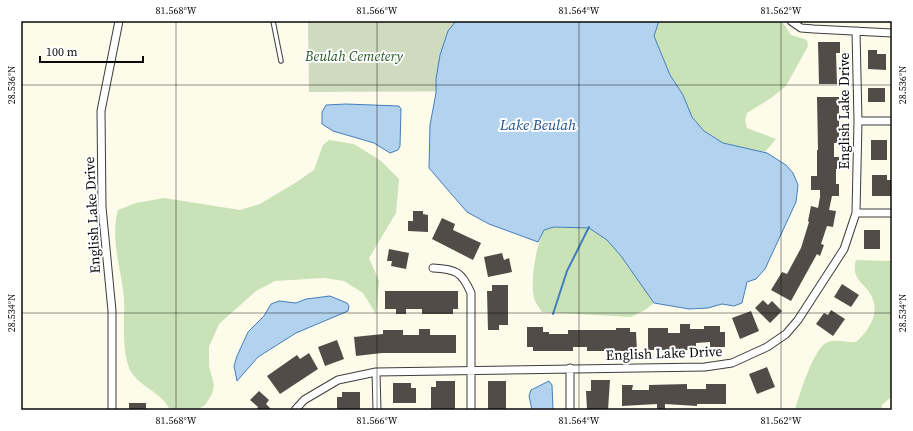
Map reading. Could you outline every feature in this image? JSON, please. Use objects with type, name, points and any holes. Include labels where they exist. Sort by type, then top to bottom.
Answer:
[{"type":"street","name":"English Lake Drive","points":[[112,410],[112,310],[102,207],[101,111],[119,21]]},
{"type":"street","points":[[792,21],[801,28],[892,33]]},
{"type":"street","name":"English Lake Drive","points":[[295,410],[304,400],[338,380],[376,372],[705,367],[732,363],[767,347],[786,334],[798,320],[844,249],[856,213],[858,121],[856,31]]},
{"type":"street","points":[[858,121],[892,121]]},
{"type":"street","points":[[856,213],[892,213]]},
{"type":"street","points":[[433,268],[449,268],[465,278],[471,293],[471,410]]},
{"type":"street","points":[[570,368],[570,410]]},
{"type":"street","points":[[376,372],[377,410]]},
{"type":"lane","points":[[273,21],[281,61]]},
{"type":"green space","name":"Beulah Cemetery","points":[[308,21],[517,21],[518,91],[309,92]]},
{"type":"green space","points":[[659,21],[775,21],[783,23],[791,35],[807,40],[808,46],[786,86],[771,98],[747,113],[745,120],[747,128],[776,139],[765,152],[743,149],[723,143],[704,131],[692,117],[683,95],[670,75],[654,36]]},
{"type":"green space","points":[[329,140],[354,144],[381,161],[399,179],[396,213],[369,258],[379,281],[376,314],[363,293],[344,281],[324,278],[275,281],[256,291],[219,324],[209,347],[209,366],[214,385],[212,394],[205,405],[197,410],[170,410],[162,399],[134,376],[127,362],[124,344],[123,286],[117,254],[115,232],[118,210],[136,203],[164,198],[240,210],[260,204],[314,170],[323,145]]},
{"type":"green space","points":[[554,227],[585,227],[598,232],[625,261],[654,303],[645,310],[631,317],[542,312],[534,298],[534,264],[538,245],[544,230]]},
{"type":"green space","points":[[856,260],[892,261],[892,396],[882,405],[882,410],[795,410],[812,362],[823,345],[831,341],[856,342],[866,332],[873,319],[873,299],[856,275]]},
{"type":"water","name":"Lake Beulah","points":[[456,21],[659,21],[654,36],[670,75],[683,95],[692,117],[704,131],[723,143],[767,153],[786,165],[793,173],[798,185],[796,202],[765,269],[756,279],[747,282],[742,303],[734,306],[722,304],[708,308],[689,309],[654,303],[621,256],[607,240],[589,228],[554,227],[544,230],[538,242],[489,224],[467,212],[429,168],[430,125],[436,93],[436,79],[440,55],[448,31]]},
{"type":"water","points":[[346,104],[399,106],[401,109],[400,146],[398,150],[390,153],[374,143],[333,131],[322,124],[322,112],[326,105]]},
{"type":"water","points":[[330,296],[347,303],[349,306],[348,311],[296,333],[258,357],[237,381],[234,366],[237,356],[248,332],[264,316],[271,304],[279,301],[296,303],[306,299]]},
{"type":"water","points":[[549,381],[552,385],[553,410],[532,410],[529,396],[531,390]]},
{"type":"building","points":[[818,42],[840,42],[840,53],[836,53],[837,84],[819,84]]},
{"type":"building","points":[[868,50],[877,50],[877,54],[886,54],[886,70],[868,69]]},
{"type":"building","points":[[868,88],[885,88],[885,102],[868,102]]},
{"type":"building","points":[[817,97],[839,97],[839,143],[834,143],[834,157],[839,157],[839,169],[836,169],[836,184],[839,184],[839,196],[832,196],[829,210],[836,211],[833,227],[827,226],[821,244],[824,245],[820,256],[817,254],[791,301],[771,290],[782,272],[787,274],[801,248],[809,222],[811,206],[818,208],[820,190],[811,190],[811,176],[817,176]]},
{"type":"building","points":[[871,140],[887,140],[887,160],[871,160]]},
{"type":"building","points":[[872,175],[887,175],[887,180],[892,180],[892,196],[872,196]]},
{"type":"building","points":[[413,211],[423,211],[423,214],[428,215],[428,232],[408,231],[408,221],[413,221]]},
{"type":"building","points":[[442,218],[455,224],[453,230],[481,243],[473,260],[432,239]]},
{"type":"building","points":[[864,230],[880,230],[880,249],[864,249]]},
{"type":"building","points":[[389,249],[409,253],[406,269],[391,266],[392,261],[387,261]]},
{"type":"building","points":[[502,253],[504,260],[509,258],[512,272],[488,277],[484,257]]},
{"type":"building","points":[[842,284],[859,295],[851,307],[834,297]]},
{"type":"building","points":[[492,285],[508,285],[508,325],[499,325],[499,330],[488,330],[487,291],[492,291]]},
{"type":"building","points":[[385,291],[458,291],[458,309],[453,309],[453,314],[422,314],[422,309],[406,309],[406,314],[396,314],[396,309],[385,309]]},
{"type":"building","points":[[763,300],[768,305],[772,301],[782,311],[770,323],[755,308]]},
{"type":"building","points":[[831,310],[845,319],[833,336],[816,324],[824,313],[828,315]]},
{"type":"building","points":[[751,311],[759,331],[740,339],[732,318]]},
{"type":"building","points":[[680,324],[690,324],[690,329],[704,329],[704,326],[720,326],[720,332],[725,332],[725,347],[710,347],[710,342],[696,343],[696,350],[648,350],[648,328],[668,328],[668,333],[680,333]]},
{"type":"building","points":[[527,327],[543,327],[543,332],[549,332],[549,334],[568,334],[568,330],[616,330],[616,328],[630,328],[630,332],[636,332],[637,351],[587,351],[587,347],[573,347],[573,351],[533,351],[533,347],[527,347]]},
{"type":"building","points":[[419,329],[430,329],[430,335],[456,335],[456,353],[382,353],[356,356],[354,337],[383,334],[383,330],[403,330],[403,335],[419,335]]},
{"type":"building","points":[[337,340],[344,359],[325,366],[318,347]]},
{"type":"building","points":[[309,353],[318,369],[280,394],[267,376],[297,355],[300,359]]},
{"type":"building","points":[[767,367],[775,387],[757,394],[749,374]]},
{"type":"building","points":[[591,380],[610,380],[608,410],[587,410],[586,391],[591,391]]},
{"type":"building","points":[[436,381],[455,381],[455,410],[431,410],[431,387],[436,387]]},
{"type":"building","points":[[488,381],[506,381],[506,410],[488,410]]},
{"type":"building","points":[[393,383],[411,383],[411,388],[416,388],[416,403],[393,403]]},
{"type":"building","points":[[687,384],[687,389],[706,389],[706,384],[726,384],[726,404],[697,404],[697,406],[665,404],[665,410],[657,410],[657,404],[622,406],[622,385],[633,385],[632,390],[649,390],[649,385]]},
{"type":"building","points":[[259,391],[269,400],[266,404],[272,410],[256,410],[258,407],[250,400]]},
{"type":"building","points":[[342,392],[360,392],[360,410],[337,410],[337,397],[342,397]]},
{"type":"building","points":[[129,403],[146,403],[146,410],[129,410]]},
{"type":"waterway","points":[[553,314],[567,271],[589,227]]}]
